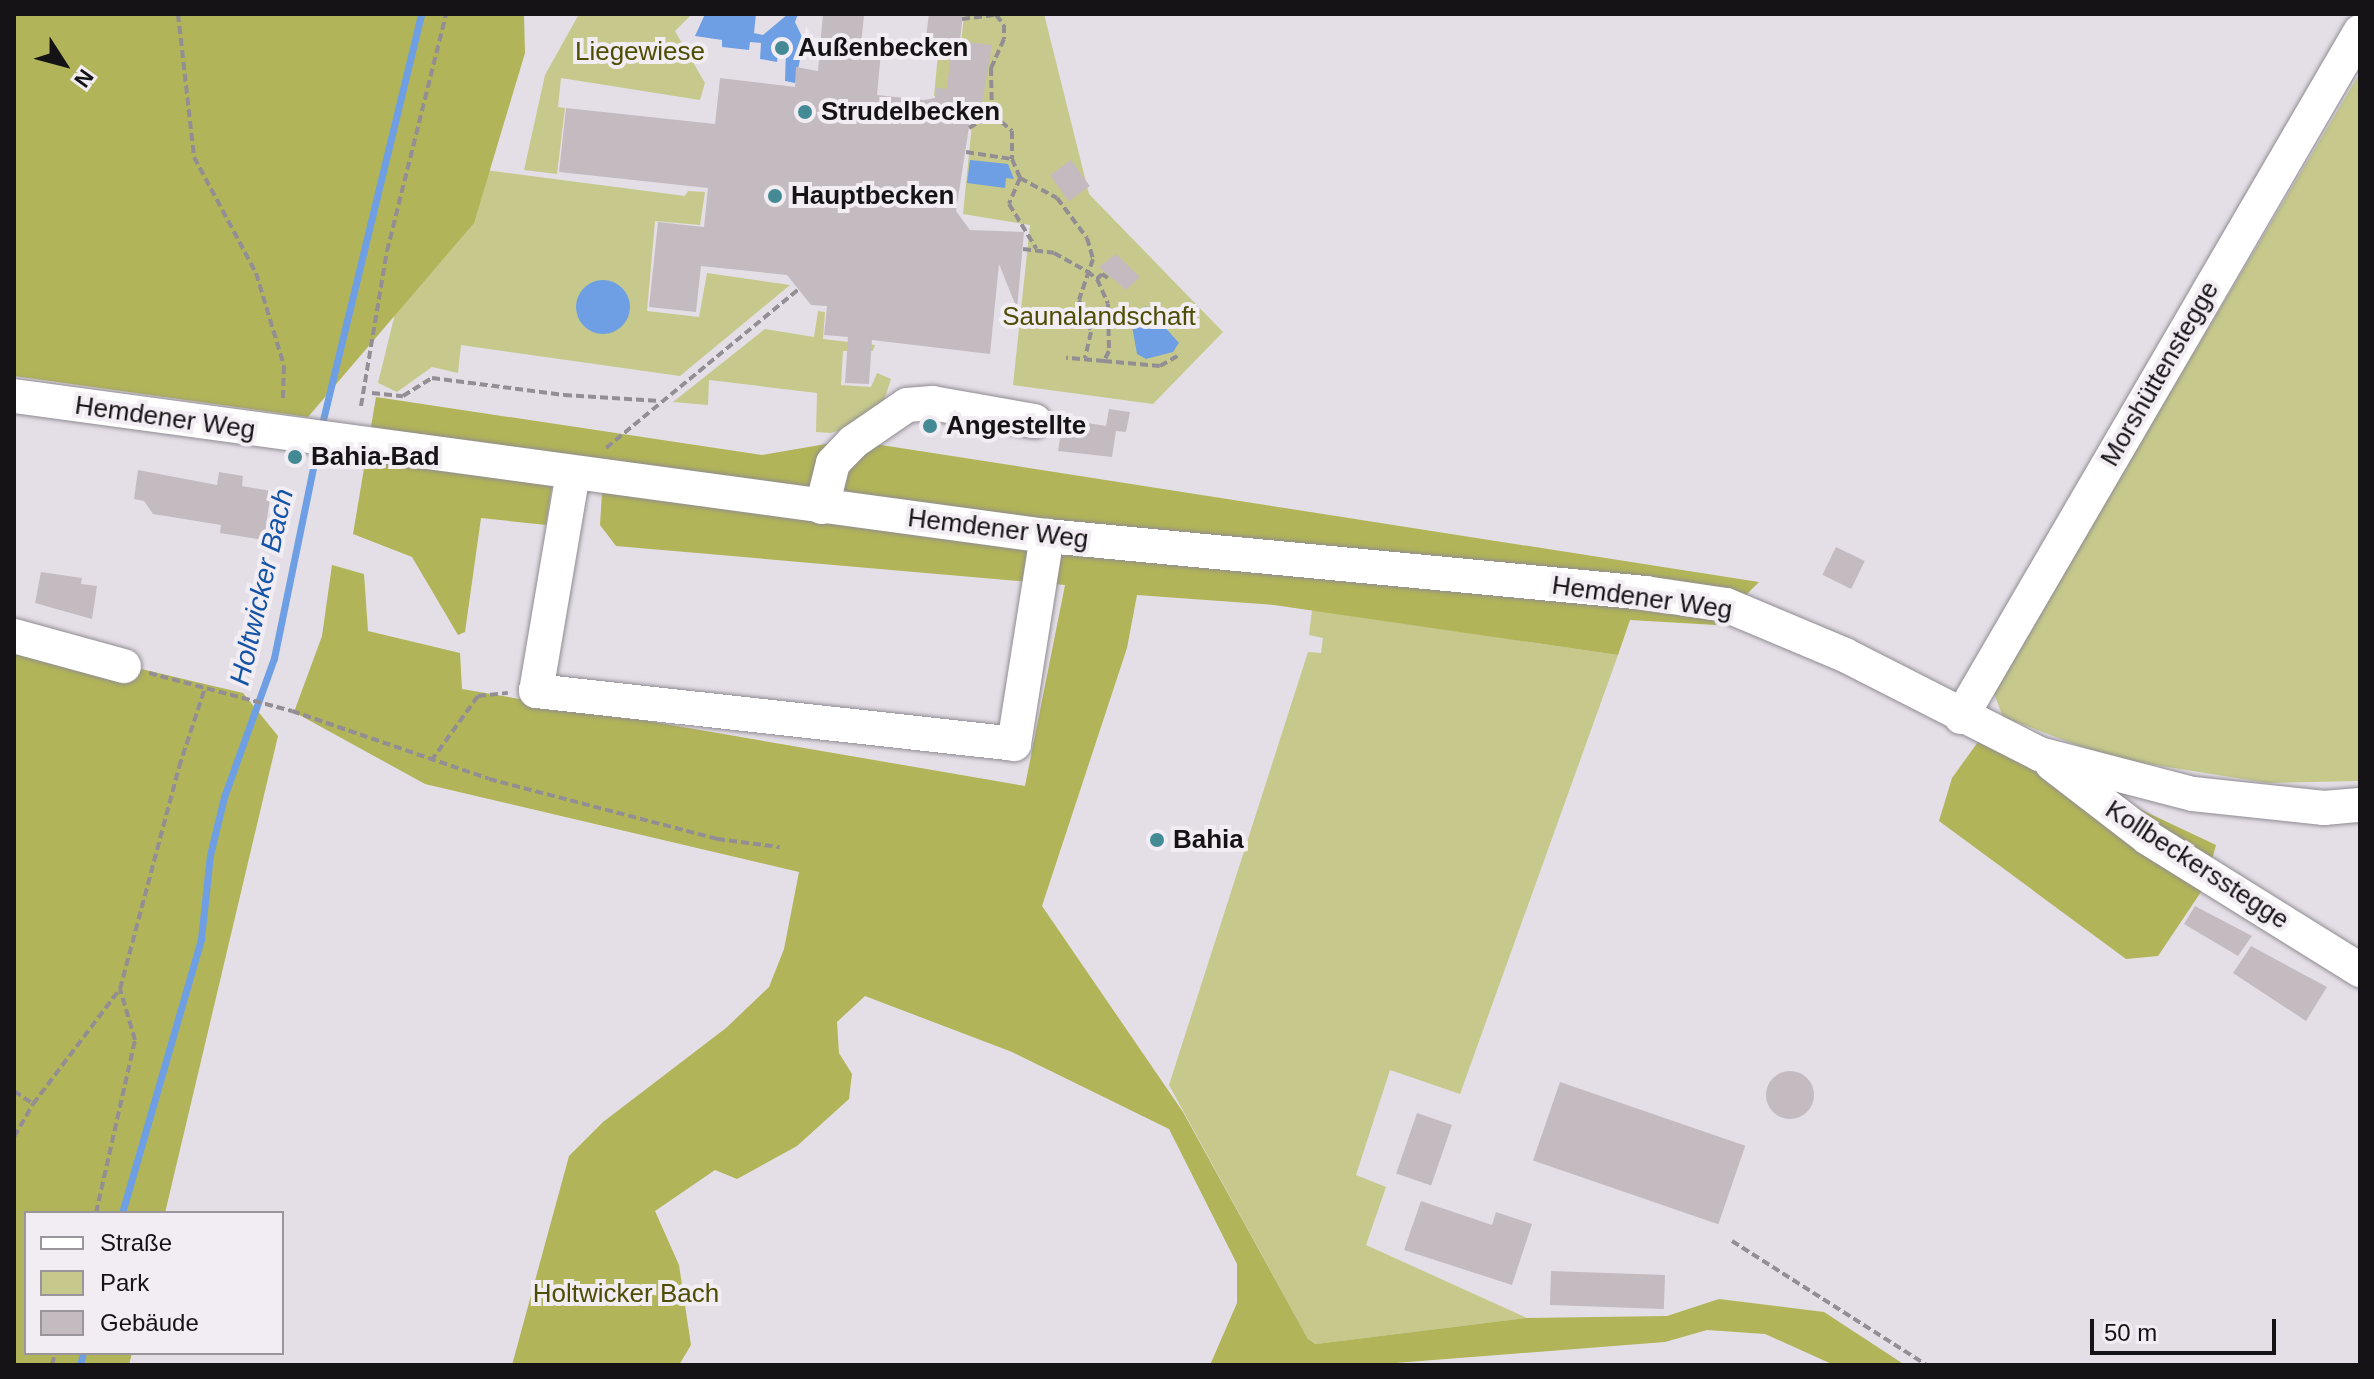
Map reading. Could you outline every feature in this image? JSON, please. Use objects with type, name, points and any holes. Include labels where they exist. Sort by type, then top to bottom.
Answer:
[{"type":"street","name":"Morshüttenstegge","points":[[1961,717],[2360,32]]},
{"type":"street","name":"Hemdener Weg","points":[[14,396],[354,446],[1047,536],[1629,591],[1726,605],[1845,655],[1961,717],[2039,754]]},
{"type":"street","points":[[822,507],[833,463],[853,442],[907,405],[932,403],[1034,421]]},
{"type":"street","points":[[587,475],[536,691],[1014,744],[1047,536]]},
{"type":"street","points":[[14,636],[124,666]]},
{"type":"street","points":[[2039,754],[2193,794],[2324,808],[2360,805]]},
{"type":"street","name":"Kollbeckersstegge","points":[[2039,754],[2148,838],[2360,970]]},
{"type":"path","points":[[178,14],[194,157],[256,273],[284,366],[284,434]]},
{"type":"path","points":[[361,406],[387,251],[446,14]]},
{"type":"path","points":[[962,19],[996,14],[1004,25],[1004,39],[991,68],[992,114],[1012,131],[1012,159],[1020,178],[1057,198],[1077,222],[1093,259],[1079,300],[1091,332],[1085,358]]},
{"type":"path","points":[[969,128],[992,114]]},
{"type":"path","points":[[966,152],[1012,159]]},
{"type":"path","points":[[1020,178],[1009,204],[1036,249]]},
{"type":"path","points":[[1023,249],[1036,249],[1087,271],[1097,279],[1099,294],[1108,304],[1104,361]]},
{"type":"path","points":[[1097,279],[1102,274],[1108,278]]},
{"type":"path","points":[[587,475],[607,445],[799,289]]},
{"type":"path","points":[[1066,358],[1160,366],[1181,354]]},
{"type":"path","points":[[372,393],[403,396],[432,378],[564,395],[662,401]]},
{"type":"path","points":[[124,666],[292,711],[431,761],[717,839],[779,847]]},
{"type":"path","points":[[14,1137],[33,1104],[120,989],[179,767],[205,688]]},
{"type":"path","points":[[431,761],[478,696]]},
{"type":"path","points":[[96,1211],[135,1040],[120,989]]},
{"type":"path","points":[[14,1091],[33,1104]]},
{"type":"path","points":[[1732,1241],[1927,1365]]},
{"type":"green space","points":[[14,14],[524,14],[525,53],[474,223],[308,417],[14,376]]},
{"type":"green space","name":"Liegewiese","points":[[579,14],[692,14],[675,31],[705,83],[700,100],[561,78],[558,107],[565,108],[557,174],[524,170],[545,75]]},
{"type":"green space","name":"Saunalandschaft","points":[[964,14],[1044,14],[1089,194],[1223,332],[1153,404],[1013,385],[1030,225],[963,214],[974,104],[934,96],[939,43],[961,45]]},
{"type":"green space","points":[[2360,73],[2360,781],[2268,783],[2111,758],[2003,717],[1993,691]]},
{"type":"green space","points":[[432,163],[685,196],[688,191],[705,192],[700,225],[655,221],[647,311],[699,317],[707,273],[790,285],[680,376],[461,345],[458,373],[432,367],[397,392],[378,383]]},
{"type":"green space","points":[[818,311],[825,312],[823,339],[875,345],[873,351],[843,351],[841,385],[871,387],[877,373],[891,379],[882,407],[858,425],[831,433],[816,432],[817,393],[709,380],[708,405],[673,402],[765,329],[814,337]]},
{"type":"green space","points":[[376,397],[762,455],[849,440],[1759,582],[1716,625],[1630,620],[1618,655],[1274,605],[1137,595],[1127,648],[1042,906],[1183,1112],[1308,1339],[1316,1344],[1527,1318],[1667,1316],[1719,1299],[1824,1312],[1905,1365],[1834,1365],[1765,1334],[1707,1330],[1665,1342],[1370,1365],[1210,1365],[1237,1303],[1237,1264],[1169,1129],[1012,1052],[865,996],[837,1022],[839,1053],[852,1074],[849,1099],[797,1146],[737,1179],[715,1170],[655,1211],[679,1265],[691,1345],[679,1365],[512,1365],[569,1156],[603,1122],[726,1028],[769,987],[784,949],[799,872],[425,784],[294,712],[322,636],[332,565],[364,574],[368,631],[460,653],[462,689],[1025,786],[1065,585],[616,546],[600,525],[602,492],[564,481],[552,486],[546,525],[481,518],[465,632],[458,635],[412,557],[353,534]]},
{"type":"green space","points":[[1312,610],[1618,655],[1460,1094],[1390,1070],[1356,1175],[1386,1187],[1366,1245],[1527,1318],[1317,1344],[1308,1339],[1169,1085],[1308,652],[1321,653],[1323,638],[1309,635]]},
{"type":"green space","points":[[14,639],[243,693],[278,736],[165,1211],[24,1211],[24,1355],[132,1355],[129,1365],[14,1365]]},
{"type":"green space","points":[[1983,735],[2216,845],[2205,886],[2158,956],[2126,959],[1939,821],[1952,778]]},
{"type":"water","name":"Außenbecken","points":[[705,14],[756,14],[754,33],[763,35],[788,14],[798,14],[795,22],[804,41],[795,83],[785,81],[786,51],[778,52],[777,62],[760,59],[761,43],[750,42],[749,50],[722,47],[722,40],[695,36]]},
{"type":"water","points":[[970,160],[1008,164],[1014,179],[1006,178],[1005,188],[967,183]]},
{"type":"water","points":[[603,280],[622,288],[630,307],[622,326],[603,334],[584,326],[576,307],[584,288]]},
{"type":"water","points":[[1146,306],[1179,343],[1173,352],[1146,359],[1137,354],[1132,326],[1134,314]]},
{"type":"building","points":[[823,14],[864,16],[861,44],[879,46],[881,53],[877,95],[924,100],[935,98],[936,88],[947,89],[952,41],[926,37],[929,14],[963,14],[960,41],[992,45],[980,115],[971,114],[956,211],[970,230],[1024,232],[1017,309],[999,264],[990,354],[872,340],[869,384],[845,383],[848,337],[824,335],[827,306],[811,305],[787,275],[701,266],[696,312],[649,307],[658,222],[704,227],[708,188],[559,172],[566,108],[715,124],[720,78],[795,87],[796,67],[818,71]]},
{"type":"building","points":[[1071,160],[1090,186],[1069,201],[1050,175]]},
{"type":"building","points":[[1116,254],[1140,277],[1126,290],[1099,267]]},
{"type":"building","points":[[1109,409],[1130,412],[1126,432],[1116,431],[1112,457],[1058,451],[1063,419],[1106,426]]},
{"type":"building","points":[[138,470],[217,485],[219,472],[243,476],[242,486],[271,491],[264,540],[220,533],[221,525],[153,514],[144,501],[134,499]]},
{"type":"building","points":[[1836,547],[1865,561],[1851,589],[1822,575]]},
{"type":"building","points":[[41,572],[82,578],[81,584],[97,586],[92,619],[35,603]]},
{"type":"building","points":[[2195,906],[2252,936],[2238,956],[2184,924]]},
{"type":"building","points":[[2251,946],[2327,987],[2306,1021],[2233,973]]},
{"type":"building","points":[[1790,1071],[1807,1078],[1814,1095],[1807,1112],[1790,1119],[1773,1112],[1766,1095],[1773,1078]]},
{"type":"building","points":[[1560,1082],[1745,1146],[1718,1224],[1533,1160]]},
{"type":"building","points":[[1417,1113],[1452,1125],[1431,1186],[1396,1174]]},
{"type":"building","points":[[1421,1201],[1492,1225],[1496,1212],[1532,1224],[1512,1285],[1404,1250]]},
{"type":"building","points":[[1551,1271],[1665,1275],[1664,1309],[1550,1305]]},
{"type":"waterway","name":"Holtwicker Bach","points":[[321,428],[421,14]]},
{"type":"waterway","name":"Holtwicker Bach","points":[[123,1211],[201,939],[210,855],[224,797],[274,658],[317,448]]},
{"type":"waterway","name":"Holtwicker Bach","points":[[80,1365],[82,1355]]},
{"type":"place","name":"Außenbecken","points":[[782,48]]},
{"type":"place","name":"Strudelbecken","points":[[805,112]]},
{"type":"place","name":"Hauptbecken","points":[[775,196]]},
{"type":"place","name":"Angestellte","points":[[930,426]]},
{"type":"place","name":"Bahia-Bad","points":[[295,457]]},
{"type":"place","name":"Bahia","points":[[1157,840]]}]
